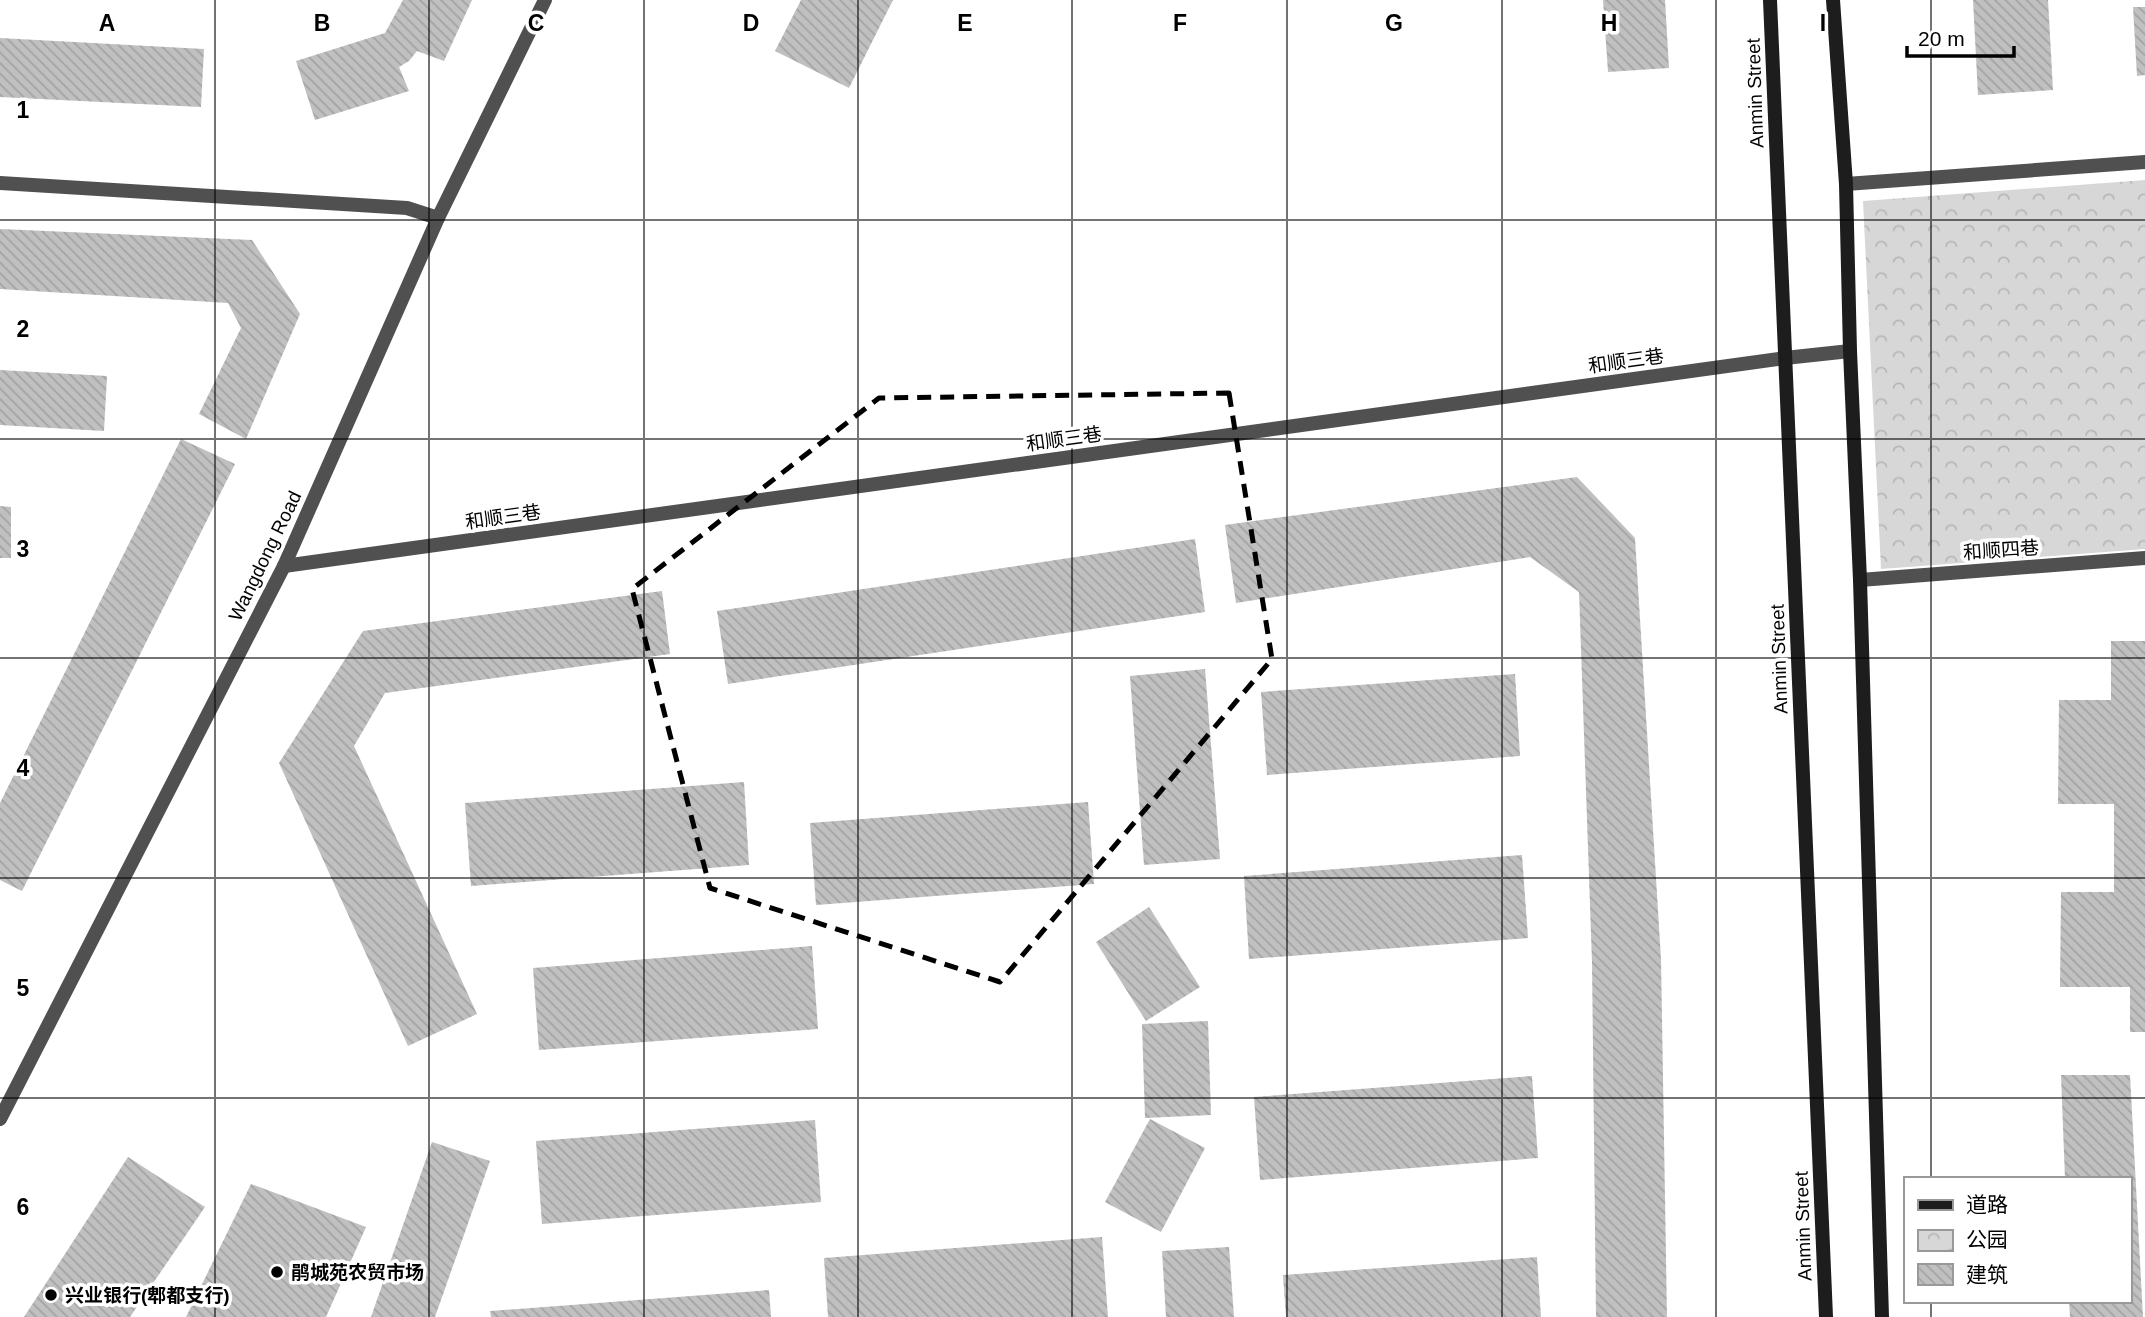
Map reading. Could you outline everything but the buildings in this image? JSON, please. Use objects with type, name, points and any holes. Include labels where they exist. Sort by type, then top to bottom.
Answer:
[{"type":"main road","name":"Anmin Street","points":[[1770,0],[1826,1317]]},
{"type":"main road","points":[[1833,0],[1846,184],[1882,1317]]},
{"type":"street","name":"Wangdong Road","points":[[0,1119],[284,566],[438,218],[545,0]]},
{"type":"street","points":[[1846,184],[2145,162]]},
{"type":"street","points":[[0,183],[407,208],[438,218]]},
{"type":"street","name":"和顺三巷","points":[[284,566],[1850,351]]},
{"type":"street","name":"和顺四巷","points":[[1860,580],[2145,558]]},
{"type":"highlighted area","points":[[1229,393],[1272,659],[1000,982],[710,888],[632,589],[879,398]]},
{"type":"green space","points":[[2145,180],[2145,549],[1881,569],[1863,201]]},
{"type":"place","name":"鹃城苑农贸市场","points":[[277,1272]]},
{"type":"place","name":"兴业银行(郫都支行)","points":[[51,1295]]}]
